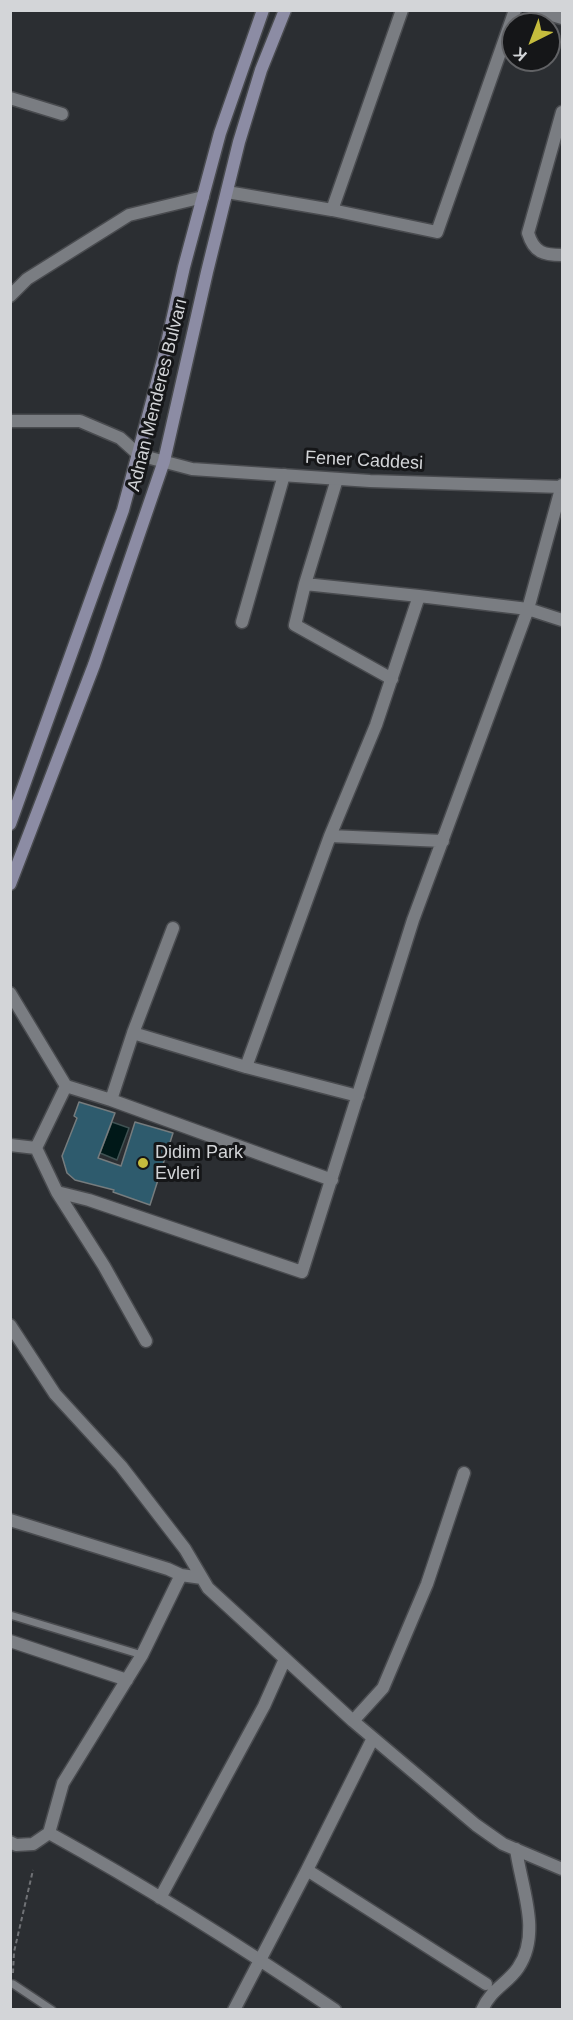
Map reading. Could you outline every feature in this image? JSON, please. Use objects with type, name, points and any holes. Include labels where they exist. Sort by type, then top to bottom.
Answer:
[{"type":"main road","name":"Adnan Menderes Bulvarı","points":[[10,824],[123,510],[139,455],[202,197],[220,133],[263,10]]},
{"type":"main road","name":"Adnan Menderes Bulvarı","points":[[10,884],[94,665],[164,461],[239,142],[261,70],[285,10]]},
{"type":"street","points":[[332,210],[402,10]]},
{"type":"street","points":[[227,192],[332,210],[437,232],[515,10]]},
{"type":"street","points":[[535,10],[562,18]]},
{"type":"street","points":[[10,98],[62,114]]},
{"type":"street","points":[[562,112],[528,233],[532,243],[541,252],[547,255],[562,255]]},
{"type":"street","points":[[10,296],[27,279],[129,215],[202,197]]},
{"type":"street","points":[[10,421],[80,421],[120,438],[139,455]]},
{"type":"street","name":"Fener Caddesi","points":[[139,455],[192,469],[336,478],[562,486]]},
{"type":"street","points":[[242,622],[284,475]]},
{"type":"street","points":[[336,478],[295,625],[393,679]]},
{"type":"street","points":[[57,1192],[90,1200],[302,1272],[413,920],[528,609],[562,486]]},
{"type":"street","points":[[305,584],[528,609],[562,620]]},
{"type":"street","points":[[246,1067],[330,836],[393,679],[419,596]]},
{"type":"street","points":[[330,836],[443,841]]},
{"type":"street","points":[[111,1100],[173,928]]},
{"type":"street","points":[[10,993],[66,1086],[332,1180]]},
{"type":"street","points":[[133,1034],[358,1096]]},
{"type":"street","points":[[36,1148],[66,1086]]},
{"type":"street","points":[[10,1145],[36,1148]]},
{"type":"street","points":[[36,1148],[57,1192],[104,1266],[146,1341]]},
{"type":"street","points":[[10,1325],[55,1394],[121,1466],[185,1549],[208,1588],[373,1738],[476,1825],[502,1844],[562,1869]]},
{"type":"street","points":[[353,1720],[383,1688],[427,1584],[464,1473]]},
{"type":"street","points":[[10,1520],[181,1575],[202,1578]]},
{"type":"street","points":[[10,1842],[16,1845],[33,1844],[49,1833],[63,1783],[142,1655],[181,1575]]},
{"type":"street","points":[[10,1641],[127,1680]]},
{"type":"street","points":[[160,1898],[264,1706],[285,1659]]},
{"type":"street","points":[[234,2010],[373,1738]]},
{"type":"street","points":[[49,1833],[261,1959],[335,2010]]},
{"type":"street","points":[[482,2010],[494,1990],[517,1970],[528,1944],[529,1917],[516,1850]]},
{"type":"street","points":[[307,1870],[486,1984]]},
{"type":"lane","points":[[10,1615],[142,1655]]},
{"type":"lane","points":[[13,1984],[52,2010]]},
{"type":"path","points":[[13,1984],[14,1952],[33,1870]]},
{"type":"shaded area","points":[[112,1122],[129,1128],[117,1160],[100,1153]]},
{"type":"building","points":[[79,1102],[115,1113],[98,1158],[121,1166],[135,1122],[173,1133],[150,1205],[113,1192],[114,1190],[75,1180],[67,1173],[62,1156],[77,1118],[74,1116]]},
{"type":"place","name":"Didim Park Evleri","points":[[143,1163]]}]
